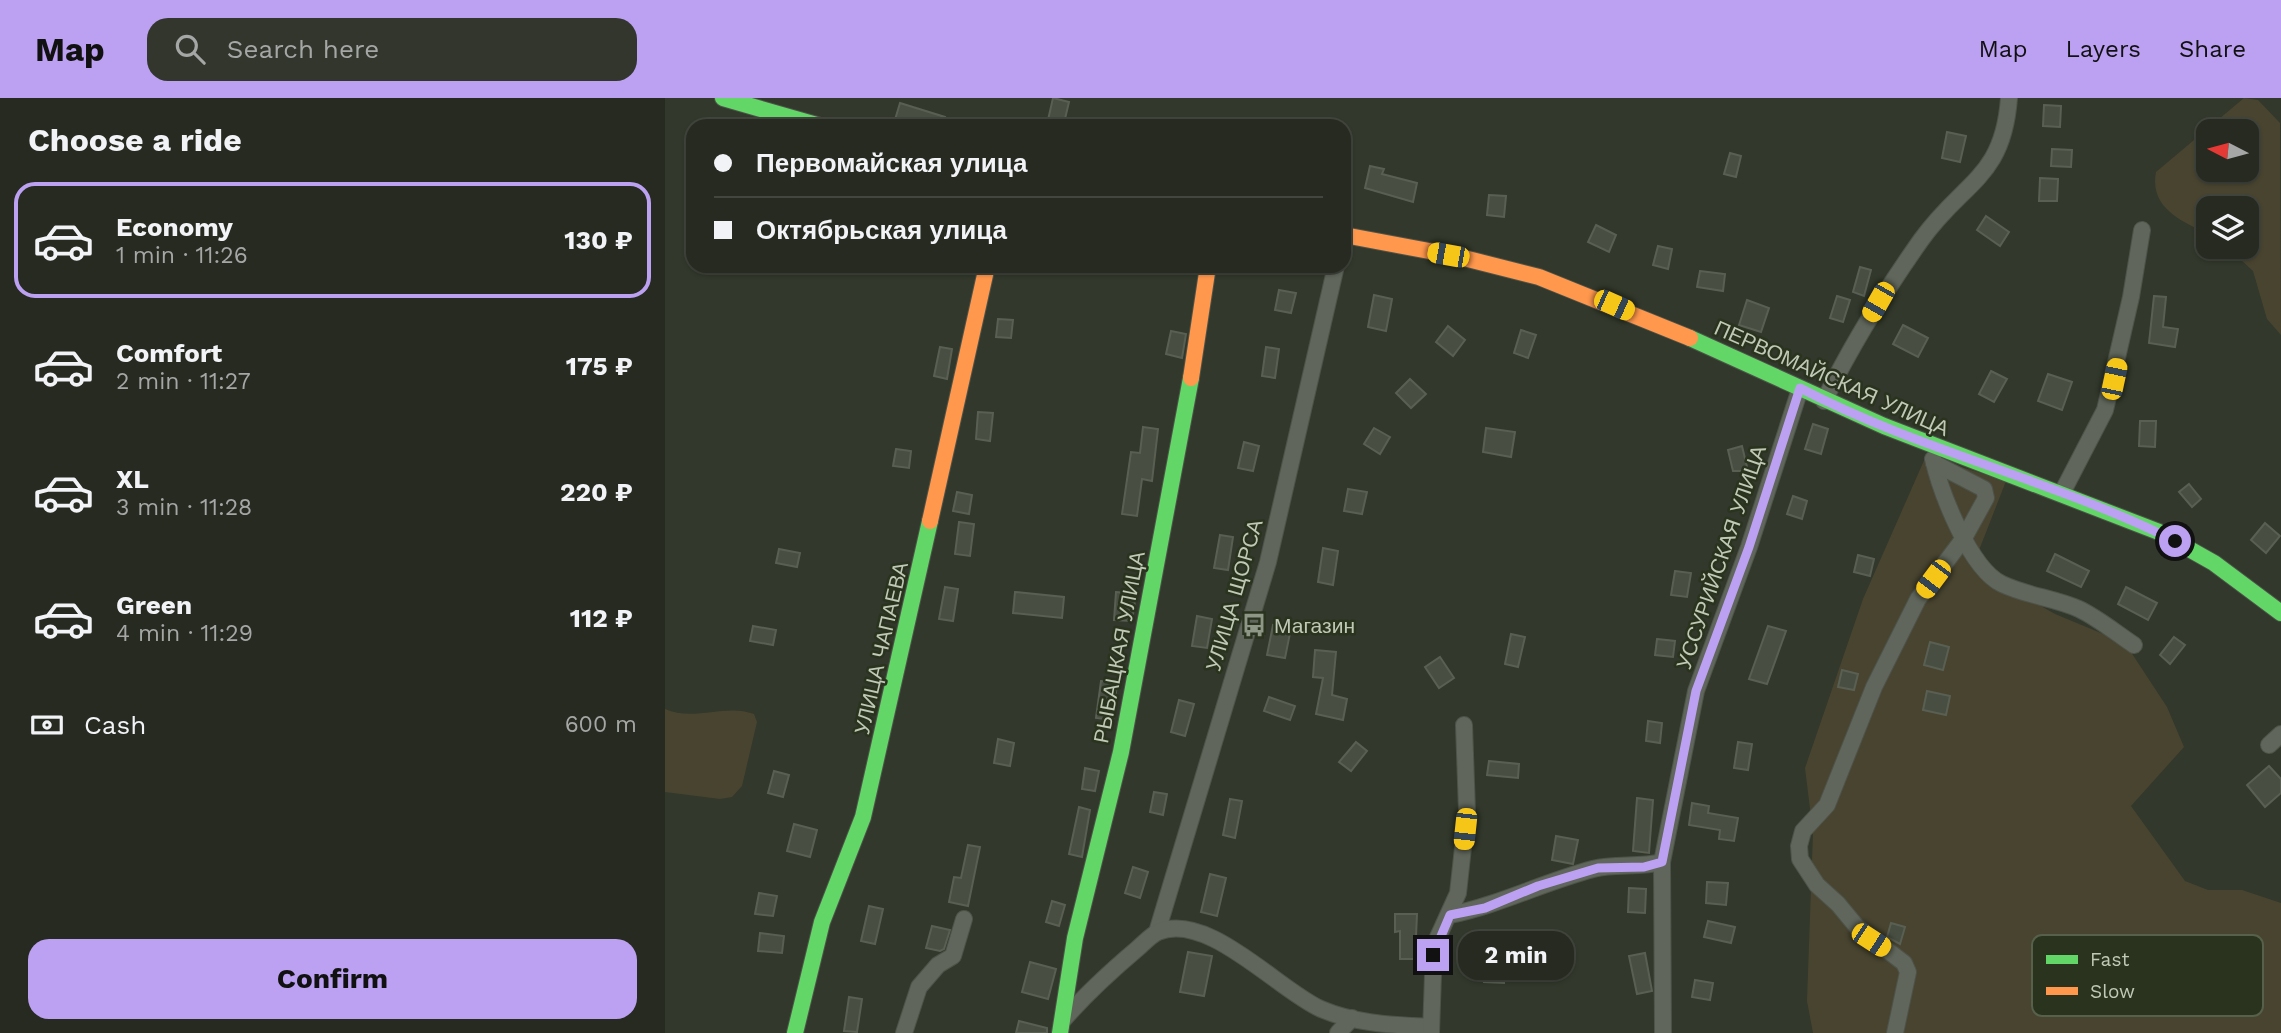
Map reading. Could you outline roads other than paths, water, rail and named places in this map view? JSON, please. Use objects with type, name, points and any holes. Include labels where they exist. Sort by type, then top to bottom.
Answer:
[{"type":"street","points":[[723,98],[796,119]]},
{"type":"street","points":[[1824,401],[1878,302],[1924,236],[1991,165],[2007,127],[2009,98]]},
{"type":"street","points":[[2063,491],[2105,410],[2143,230]]},
{"type":"street","name":"ПЕРВОМАЙСКАЯ УЛИЦА","points":[[1351,236],[1503,267],[1564,285],[1931,446],[2063,491],[2192,549],[2281,612]]},
{"type":"street","name":"УЛИЦА ЧАПАЕВА","points":[[795,1033],[801,994],[834,881],[863,817],[985,273]]},
{"type":"street","name":"РЫБАЦКАЯ УЛИЦА","points":[[1062,1026],[1076,938],[1121,752],[1201,327],[1207,273]]},
{"type":"street","name":"УЛИЦА ЩОРСА","points":[[1157,932],[1268,562],[1334,273]]},
{"type":"street","name":"УССУРИЙСКАЯ УЛИЦА","points":[[1663,1033],[1662,862],[1696,691],[1749,547],[1800,388]]},
{"type":"street","points":[[1931,446],[1934,463],[1963,538],[1983,572],[2000,584],[2078,609],[2134,645]]},
{"type":"street","points":[[1895,1033],[1907,972],[1903,963],[1857,927],[1839,904],[1817,885],[1800,859],[1799,846],[1803,831],[1827,804],[1874,687],[1918,599],[1963,538],[1986,498],[1984,489],[1934,463]]},
{"type":"street","points":[[1062,1026],[1100,980],[1157,932],[1185,931],[1221,941],[1295,995],[1322,1009],[1380,1024],[1431,1030],[1434,946],[1458,893],[1467,811],[1464,725]]},
{"type":"street","points":[[1450,915],[1485,908],[1538,886],[1598,868],[1644,867],[1662,862]]},
{"type":"street","points":[[904,1033],[919,987],[938,965],[953,956],[964,919]]},
{"type":"street","points":[[1338,1033],[1352,1018]]},
{"type":"place","name":"Магазин","points":[[1254,625]]}]
